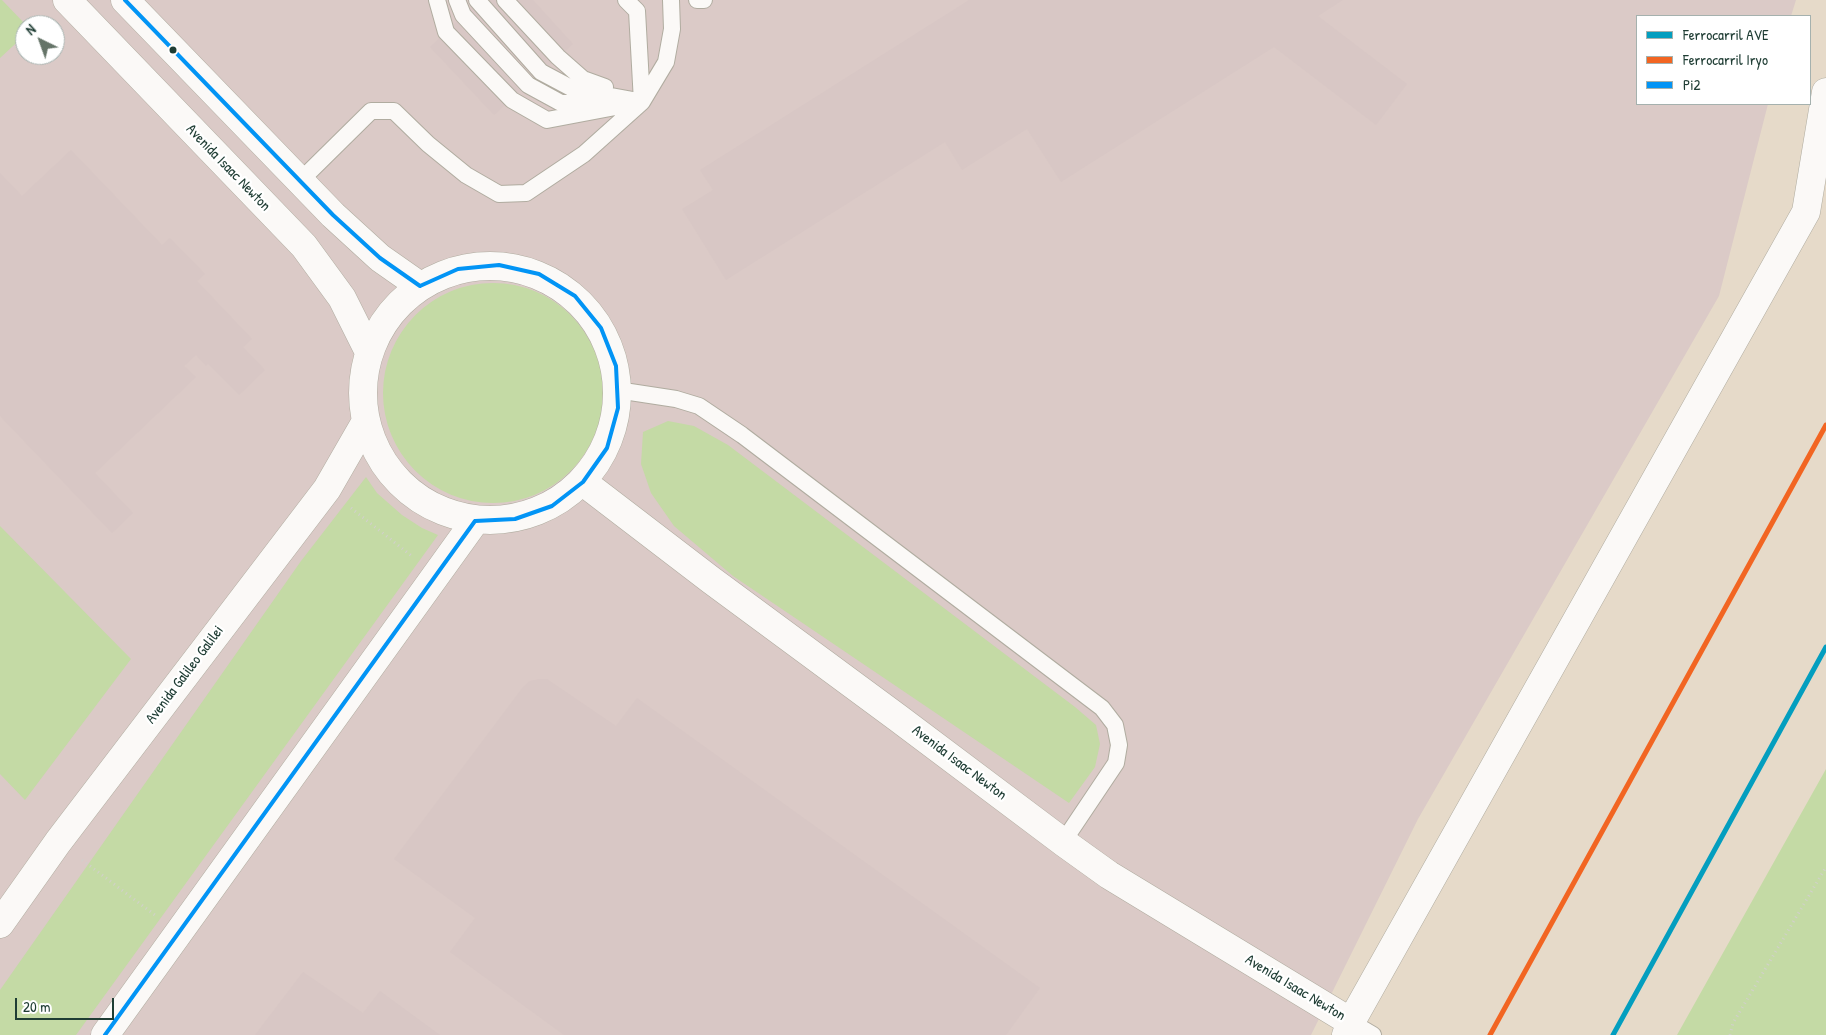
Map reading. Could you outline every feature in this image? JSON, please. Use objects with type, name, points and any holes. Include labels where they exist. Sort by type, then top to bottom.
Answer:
[{"type":"street","name":"Avenida Isaac Newton","points":[[67,0],[304,246],[342,298],[369,352]]},
{"type":"street","points":[[125,0],[333,215],[380,258],[420,286]]},
{"type":"street","points":[[1357,1030],[1806,212],[1826,92]]},
{"type":"street","points":[[499,265],[540,274],[575,296],[601,328],[616,366],[618,408],[606,448],[583,482],[552,506],[515,519],[476,521],[438,511],[404,489],[380,459],[365,423],[362,387],[369,352],[389,314],[420,286],[458,269],[499,265]]},
{"type":"street","name":"Avenida Galileo Galilei","points":[[0,924],[58,842],[327,489],[365,423]]},
{"type":"street","name":"Avenida Isaac Newton","points":[[583,482],[711,580],[1063,842],[1109,874],[1357,1030]]},
{"type":"street","points":[[106,1035],[476,521]]},
{"type":"lane","points":[[437,0],[446,32],[512,100],[547,120],[642,102]]},
{"type":"lane","points":[[457,0],[463,15],[528,85],[561,103],[642,102]]},
{"type":"lane","points":[[477,0],[541,72],[573,89],[642,102]]},
{"type":"lane","points":[[505,0],[558,57],[583,79],[642,102]]},
{"type":"lane","points":[[626,0],[637,11],[642,102]]},
{"type":"lane","points":[[300,181],[371,111],[394,111],[428,144],[466,175],[499,194],[526,193],[584,154],[642,102],[666,62],[672,29],[671,0]]},
{"type":"lane","points":[[697,0],[704,0]]},
{"type":"lane","points":[[617,390],[676,399],[699,406],[742,435],[1102,708],[1116,725],[1120,746],[1116,763],[1063,842]]},
{"type":"path","points":[[327,489],[436,576]]},
{"type":"path","points":[[58,842],[179,933]]},
{"type":"path","points":[[1730,1035],[1733,1023],[1826,867]]},
{"type":"shaded area","points":[[0,0],[1796,0],[1791,15],[1636,15],[1636,105],[1768,105],[1719,296],[1418,819],[1311,1035],[0,1035]]},
{"type":"green space","points":[[0,0],[2,0],[16,15],[15,44],[0,58]]},
{"type":"green space","points":[[493,283],[525,288],[545,296],[563,308],[578,323],[590,341],[598,361],[603,393],[598,425],[590,445],[578,463],[563,478],[545,490],[525,498],[493,503],[461,498],[441,490],[423,478],[408,463],[396,445],[388,425],[383,393],[388,361],[396,341],[408,323],[423,308],[441,296],[461,288]]},
{"type":"green space","points":[[668,421],[694,426],[728,445],[1075,707],[1096,725],[1100,744],[1095,767],[1069,803],[733,576],[674,526],[651,493],[641,464],[643,432]]},
{"type":"green space","points":[[366,477],[377,493],[402,515],[422,528],[438,535],[76,1035],[0,1035],[0,990],[301,561]]},
{"type":"green space","points":[[0,526],[131,659],[25,800],[0,774]]},
{"type":"green space","points":[[1826,769],[1826,1035],[1677,1035]]},
{"type":"building","points":[[479,0],[533,0],[573,44],[494,115],[430,47]]},
{"type":"building","points":[[969,0],[1343,0],[1318,16],[1407,84],[1376,125],[1274,47],[1061,182],[1027,129],[962,170],[945,142],[726,280],[682,209],[713,190],[700,170]]},
{"type":"building","points":[[71,150],[162,245],[170,238],[205,274],[197,281],[252,339],[243,347],[265,370],[239,395],[208,364],[206,366],[196,355],[184,366],[196,377],[95,473],[133,513],[112,533],[0,416],[0,173],[22,196]]},
{"type":"building","points":[[547,679],[616,726],[637,698],[1040,988],[1006,1035],[564,1035],[450,952],[475,918],[394,859],[523,687],[530,681]]},
{"type":"building","points":[[303,972],[363,1013],[380,991],[440,1035],[255,1035]]},
{"type":"rail line","name":"Iryo","points":[[1490,1035],[1826,425]]},
{"type":"rail line","name":"AVE","points":[[1613,1035],[1826,647]]},
{"type":"transit line","name":"Pi2","points":[[125,0],[333,215],[380,258],[420,286]]},
{"type":"transit line","name":"Pi2","points":[[420,286],[458,269],[499,265],[539,274],[575,296],[601,328],[616,366],[618,408],[607,448],[583,482],[552,506],[515,519],[475,521]]},
{"type":"transit line","name":"Pi2","points":[[105,1035],[475,521]]}]
